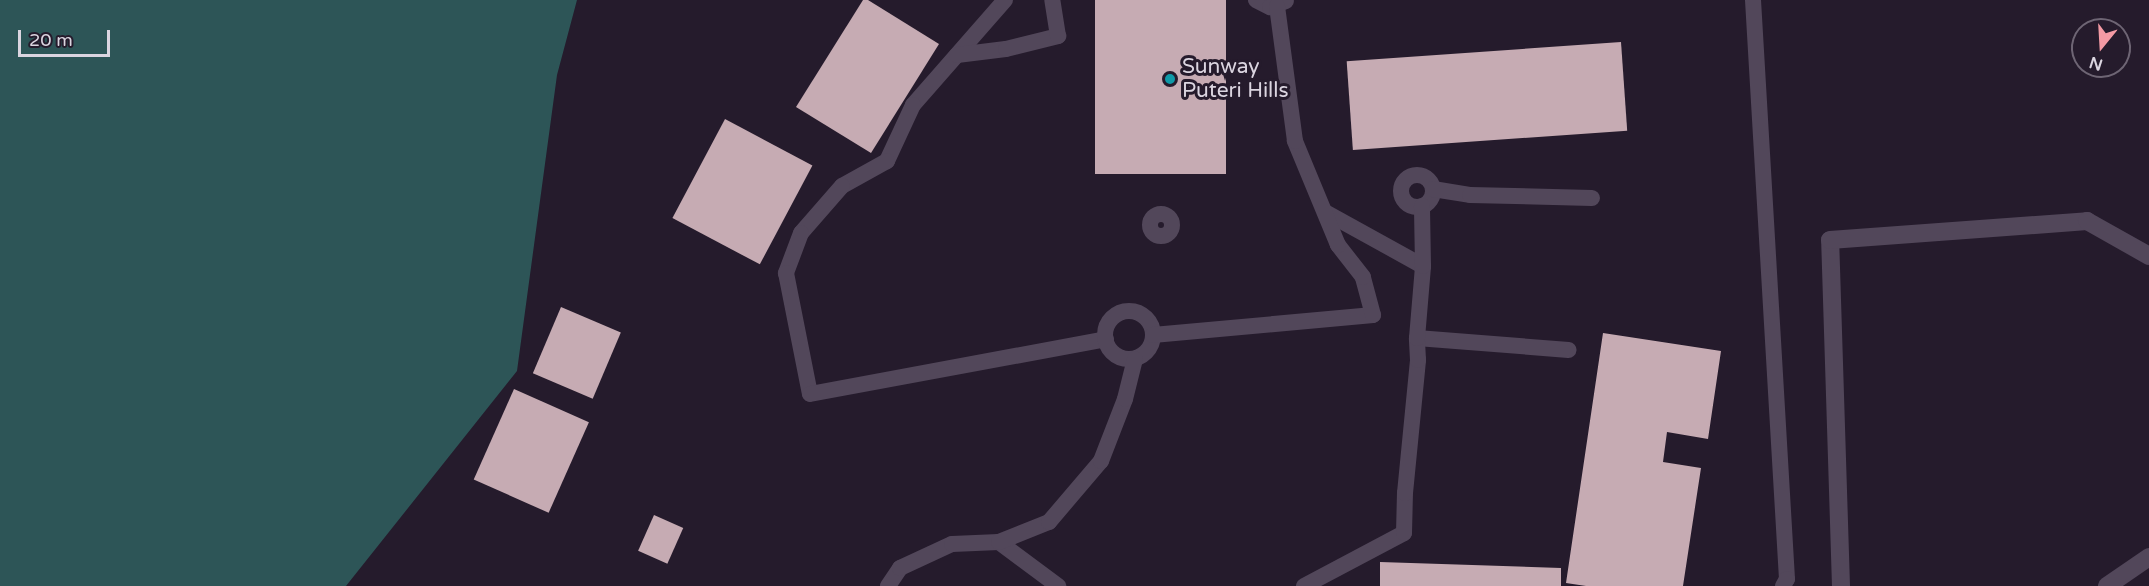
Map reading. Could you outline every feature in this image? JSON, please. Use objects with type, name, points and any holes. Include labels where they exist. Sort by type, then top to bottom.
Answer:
[{"type":"street","points":[[1841,586],[1830,240],[2087,221],[2149,256]]},
{"type":"street","points":[[2106,586],[2149,557]]},
{"type":"lane","points":[[1005,0],[913,105],[887,161],[842,186],[801,233],[786,273],[810,394],[1106,339]]},
{"type":"lane","points":[[957,55],[1006,49],[1058,36],[1052,0]]},
{"type":"lane","points":[[1153,335],[1373,315],[1363,278],[1338,245],[1295,141],[1282,3],[1264,6],[1256,0]]},
{"type":"lane","points":[[1753,0],[1787,579],[1783,586]]},
{"type":"lane","points":[[1420,175],[1430,180],[1433,189],[1430,200],[1422,206],[1406,203],[1401,194],[1402,183],[1409,176],[1420,175]]},
{"type":"lane","points":[[1433,189],[1470,195],[1592,198]]},
{"type":"lane","points":[[1305,586],[1404,533],[1405,493],[1418,360],[1417,338],[1423,266],[1422,206]]},
{"type":"lane","points":[[1325,212],[1423,266]]},
{"type":"lane","points":[[888,586],[900,568],[952,544],[999,543],[1049,522],[1101,461],[1125,399],[1135,359],[1148,350],[1153,335],[1151,327],[1141,314],[1125,312],[1112,318],[1106,332],[1106,339],[1108,346],[1119,357],[1135,359]]},
{"type":"lane","points":[[1417,338],[1569,350]]},
{"type":"lane","points":[[999,543],[1058,586]]},
{"type":"shaded area","points":[[0,0],[577,0],[557,75],[517,371],[346,586],[0,586]]},
{"type":"building","points":[[863,0],[868,0],[939,44],[871,153],[796,107]]},
{"type":"building","name":"Sunway Puteri Hills","points":[[1095,0],[1226,0],[1226,174],[1095,174]]},
{"type":"building","points":[[1621,42],[1627,131],[1353,150],[1347,61]]},
{"type":"building","points":[[725,119],[812,165],[760,264],[672,218]]},
{"type":"building","points":[[561,307],[621,332],[593,399],[533,373]]},
{"type":"building","points":[[1603,333],[1721,351],[1708,439],[1667,432],[1663,462],[1701,468],[1683,586],[1586,586],[1566,583]]},
{"type":"building","points":[[514,389],[589,422],[549,513],[474,479]]},
{"type":"building","points":[[654,515],[683,528],[667,564],[638,551]]},
{"type":"building","points":[[1380,562],[1561,568],[1561,586],[1380,586]]},
{"type":"place","name":"Sunway Puteri Hills","points":[[1170,79]]}]
